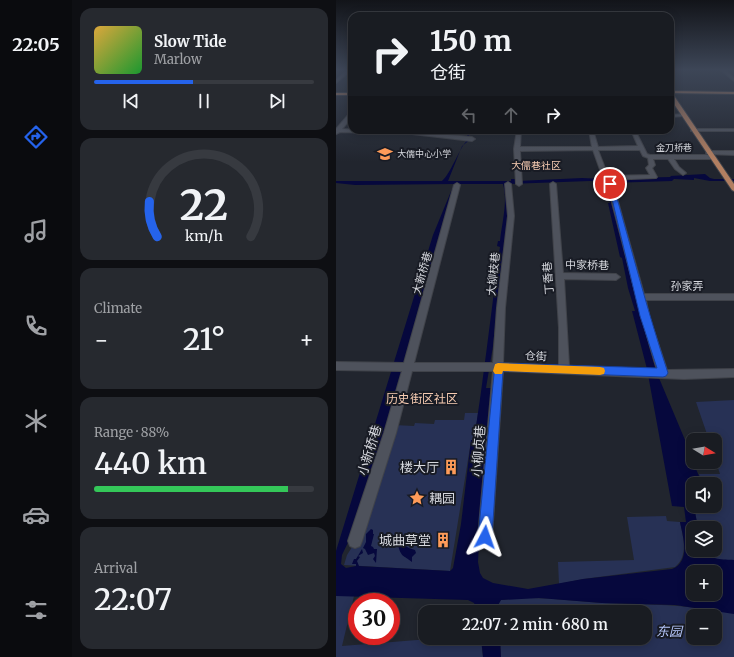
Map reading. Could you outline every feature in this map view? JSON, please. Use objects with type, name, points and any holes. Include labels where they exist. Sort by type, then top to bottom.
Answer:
[{"type":"main road","points":[[675,101],[734,189]]},
{"type":"street","points":[[674,116],[683,115]]},
{"type":"street","points":[[337,131],[348,119]]},
{"type":"street","points":[[693,130],[734,130]]},
{"type":"street","points":[[337,131],[348,131]]},
{"type":"street","points":[[424,134],[470,139]]},
{"type":"street","points":[[518,183],[517,149],[519,134]]},
{"type":"street","points":[[592,134],[595,148],[608,181],[661,373]]},
{"type":"street","name":"金刀桥巷","points":[[635,134],[645,155],[650,157],[732,153]]},
{"type":"street","points":[[517,149],[642,148]]},
{"type":"street","points":[[732,153],[734,158]]},
{"type":"street","points":[[608,181],[654,177],[649,168],[652,165],[650,157]]},
{"type":"street","points":[[670,157],[676,168],[683,173]]},
{"type":"street","name":"大新桥巷","points":[[406,367],[453,184]]},
{"type":"street","name":"大柳枝巷","points":[[498,367],[501,308],[511,216],[508,184]]},
{"type":"street","name":"丁香巷","points":[[553,184],[563,328],[564,370]]},
{"type":"street","name":"中家桥巷","points":[[559,276],[616,277]]},
{"type":"street","name":"孙家弄","points":[[641,297],[734,297]]},
{"type":"street","name":"仓街","points":[[336,366],[445,368],[498,367],[684,375],[734,374]]},
{"type":"street","name":"小新桥巷","points":[[355,541],[390,433],[406,367]]},
{"type":"street","name":"小柳贞巷","points":[[485,537],[498,367]]},
{"type":"green space","name":"东园","points":[[734,400],[734,657],[501,657],[500,645],[652,645],[652,605],[498,605],[501,600],[526,598],[602,603],[668,605],[700,609],[686,609],[686,645],[722,645],[722,609],[707,609],[711,601],[722,601],[722,565],[712,565],[708,557],[722,557],[722,521],[697,521],[695,513],[722,513],[722,477],[700,477],[699,474],[720,474],[718,469],[722,469],[722,433],[707,433],[696,402]]},
{"type":"green space","name":"耦园","points":[[465,413],[478,413],[474,441],[471,441],[450,571],[344,565],[347,555],[354,544],[394,425],[414,426],[415,423],[434,424],[435,420],[464,420]]},
{"type":"green space","points":[[666,516],[667,521],[680,522],[684,552],[679,563],[675,567],[583,579],[559,584],[558,562],[634,560],[627,517]]},
{"type":"green space","points":[[336,596],[348,596],[348,621],[342,646],[400,645],[400,641],[418,640],[418,645],[482,645],[483,657],[336,657]]},
{"type":"shaded area","points":[[467,134],[469,134],[470,140],[464,145],[467,140]]},
{"type":"shaded area","points":[[460,151],[448,181],[511,181],[511,179],[515,179],[518,181],[582,178],[627,180],[630,178],[705,174],[714,179],[734,179],[734,181],[710,181],[694,178],[694,180],[674,179],[672,181],[609,183],[641,316],[659,378],[686,442],[686,469],[696,469],[699,477],[686,477],[686,513],[695,513],[697,521],[686,521],[686,522],[686,557],[712,557],[734,560],[734,614],[722,612],[722,609],[701,609],[675,605],[602,603],[539,598],[501,600],[498,605],[475,605],[468,600],[400,598],[400,593],[348,593],[348,596],[336,596],[336,551],[433,235],[454,184],[355,185],[336,183],[336,181],[442,181]],"holes":[[[590,181],[605,182],[620,257],[622,258],[628,288],[635,311],[632,311],[647,369],[672,506],[684,507],[686,522],[680,522],[684,541],[684,555],[678,565],[672,569],[583,579],[528,589],[493,583],[483,578],[480,573],[478,562],[480,521],[491,388],[486,388],[493,346],[503,252],[509,219],[506,184]],[[456,184],[503,184],[505,198],[504,212],[500,241],[498,241],[497,246],[500,247],[474,440],[471,440],[461,524],[453,568],[450,571],[359,566],[357,561],[360,557],[358,556],[363,553],[362,549],[352,564],[356,564],[356,566],[346,568],[341,564],[342,555],[353,532],[394,407],[428,276]]]},
{"type":"shaded area","points":[[371,529],[373,530],[374,534],[371,546],[374,549],[377,549],[376,563],[373,559],[375,556],[374,553],[368,555],[363,548],[366,542],[366,534]]},
{"type":"shaded area","points":[[389,533],[393,536],[398,535],[404,545],[415,550],[416,553],[412,557],[412,562],[401,554],[398,545],[390,543],[381,546],[385,534]]},
{"type":"shaded area","points":[[482,645],[500,645],[501,657],[483,657]]},
{"type":"slow traffic","points":[[498,371],[498,367],[600,371]]},
{"type":"place","name":"大儒中心小学","points":[[385,154]]},
{"type":"place","name":"楼大厅","points":[[451,467]]},
{"type":"place","name":"耦园","points":[[417,498]]},
{"type":"place","name":"城曲草堂","points":[[443,540]]},
{"type":"district","name":"大儒巷社区","points":[[536,165]]},
{"type":"district","name":"历史街区社区","points":[[422,399]]},
{"type":"route","points":[[485,537],[498,367],[663,373],[645,316],[637,279],[610,184]]}]
